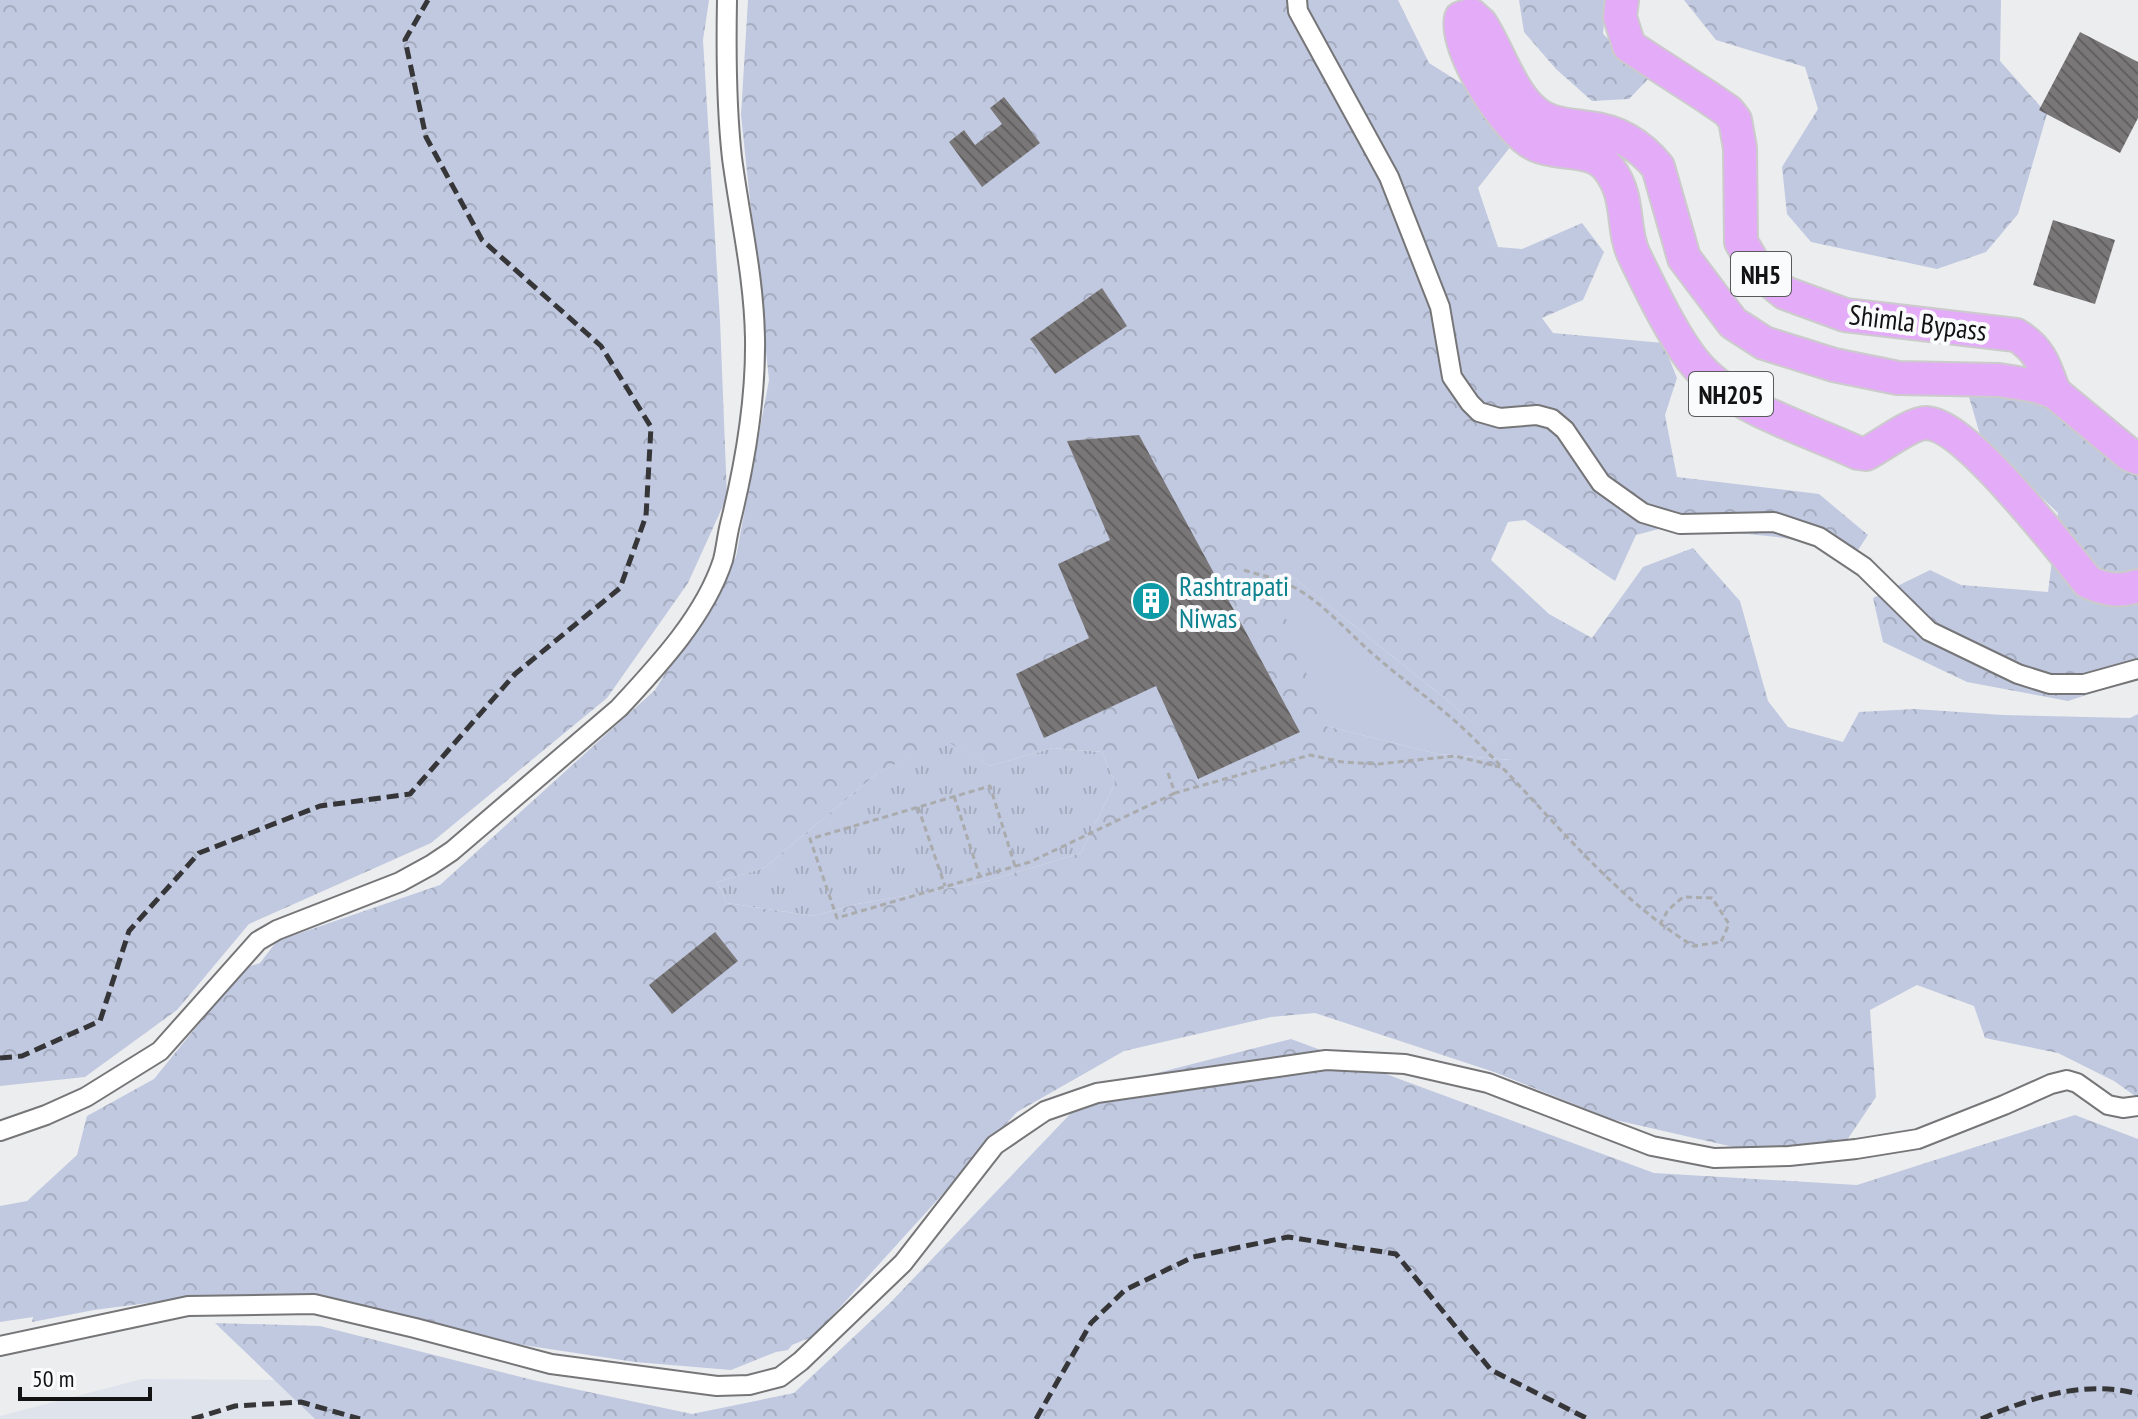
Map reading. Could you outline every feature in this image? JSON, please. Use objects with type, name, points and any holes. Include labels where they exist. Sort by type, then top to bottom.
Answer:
[{"type":"highway","name":"Shimla Bypass","points":[[1622,0],[1620,17],[1629,46],[1728,111],[1735,120],[1740,148],[1741,242],[1758,271],[1785,293],[1845,315],[2016,335],[2031,344],[2043,360],[2054,392]]},
{"type":"highway","name":"NH205","points":[[2054,392],[1999,380],[1898,378],[1834,365],[1764,343],[1733,323],[1684,258],[1658,167],[1649,156],[1609,131],[1552,122],[1537,114],[1522,100],[1481,24],[1471,15],[1461,18],[1461,34],[1476,72],[1522,138],[1544,149],[1590,155],[1607,166],[1620,187],[1632,251],[1659,304],[1694,362],[1727,392],[1858,453],[1866,454],[1917,425],[1933,425],[1979,454],[2088,582],[2105,590],[2124,591],[2138,586]]},
{"type":"highway","name":"NH5","points":[[2054,392],[2130,455],[2138,458]]},
{"type":"street","points":[[0,1131],[86,1097],[160,1051],[258,941],[277,930],[400,882],[452,851],[619,708],[690,623],[722,561],[745,463],[754,368],[755,340],[749,271],[728,113],[727,0]]},
{"type":"street","points":[[1297,0],[1298,11],[1389,177],[1440,307],[1452,377],[1479,412],[1500,418],[1537,415],[1552,419],[1565,430],[1601,483],[1643,513],[1680,524],[1774,522],[1819,537],[1864,567],[1929,631],[2018,674],[2050,684],[2084,684],[2138,669]]},
{"type":"street","points":[[0,1346],[188,1306],[314,1304],[551,1364],[717,1386],[749,1385],[780,1377],[801,1361],[903,1263],[995,1145],[1045,1111],[1097,1093],[1326,1060],[1405,1064],[1488,1083],[1652,1146],[1714,1158],[1789,1156],[1918,1139],[2067,1080],[2077,1083],[2108,1105],[2123,1108],[2138,1106]]},
{"type":"path","points":[[1244,570],[1281,581],[1328,612],[1373,655],[1467,732],[1571,843],[1660,924],[1693,946],[1721,942],[1729,924],[1712,898],[1683,897],[1668,910],[1660,924]]},
{"type":"path","points":[[1015,866],[990,786],[810,839],[837,918],[1030,862],[1175,793],[1310,755],[1342,762],[1378,764],[1455,756],[1500,767]]},
{"type":"path","points":[[1168,773],[1175,793]]},
{"type":"path","points":[[954,796],[980,877]]},
{"type":"path","points":[[918,807],[945,886]]},
{"type":"shaded area","points":[[142,1379],[275,1380],[315,1419],[0,1419],[0,1416]]},
{"type":"green space","points":[[0,0],[709,0],[703,40],[727,497],[688,583],[607,698],[431,843],[249,924],[177,1010],[85,1077],[0,1086]]},
{"type":"green space","points":[[748,0],[1398,0],[1429,63],[1502,109],[1511,146],[1478,188],[1498,247],[1522,249],[1582,223],[1604,252],[1583,300],[1542,318],[1553,333],[1663,343],[1677,378],[1665,415],[1677,477],[1819,494],[1868,535],[1858,550],[1777,537],[1670,526],[1636,535],[1615,581],[1525,520],[1508,522],[1491,560],[1549,614],[1592,638],[1643,567],[1693,548],[1740,601],[1768,701],[1788,727],[1843,742],[1859,712],[1915,709],[2130,718],[2138,714],[2138,1098],[2114,1081],[2058,1053],[1985,1038],[1974,1006],[1917,985],[1870,1010],[1876,1097],[1847,1140],[1751,1151],[1611,1119],[1494,1072],[1315,1013],[1271,1017],[1124,1051],[1017,1112],[814,1336],[792,1345],[788,1350],[731,1370],[635,1362],[202,1296],[94,1310],[32,1322],[33,1317],[0,1322],[0,1206],[27,1201],[77,1155],[87,1116],[154,1079],[244,968],[260,963],[277,941],[440,885],[655,690],[736,557],[769,380],[741,115]],"holes":[[[1288,573],[1453,705],[1511,760],[1438,754],[1326,726]],[[941,738],[990,766],[1053,748],[1102,752],[1115,783],[1081,853],[984,882],[857,904],[814,916],[727,903],[717,882],[764,868],[874,776]]]},
{"type":"green space","points":[[1519,0],[1606,0],[1603,34],[1650,77],[1629,99],[1592,101],[1556,69],[1524,32]]},
{"type":"green space","points":[[1684,0],[2001,0],[2000,61],[2047,114],[2018,214],[1986,252],[1937,269],[1811,242],[1787,214],[1782,167],[1818,109],[1805,67],[1716,40]]},
{"type":"green space","points":[[1989,368],[2064,421],[2138,448],[2138,678],[2068,701],[1967,682],[1883,642],[1873,598],[1930,570],[1961,585],[2048,592],[2058,513],[1981,438],[1967,390]]},
{"type":"green space","points":[[1269,573],[1288,573],[1453,705],[1512,760],[1438,754],[1326,726]]},
{"type":"green space","points":[[941,737],[990,766],[1053,748],[1102,752],[1115,783],[1081,853],[984,882],[857,904],[814,916],[727,903],[717,882],[764,868],[874,776]]},
{"type":"green space","points":[[1291,1039],[1654,1173],[1857,1185],[2075,1115],[2138,1139],[2138,1419],[315,1419],[215,1323],[320,1326],[537,1381],[692,1414],[794,1393],[892,1301],[1094,1089]]},
{"type":"building","points":[[2080,32],[2138,62],[2138,118],[2120,153],[2039,110]]},
{"type":"building","points":[[1004,97],[1040,143],[982,187],[949,142],[964,130],[975,145],[1002,124],[990,108]]},
{"type":"building","points":[[2053,220],[2115,240],[2095,304],[2033,285]]},
{"type":"building","points":[[1102,288],[1127,326],[1055,374],[1030,339]]},
{"type":"building","name":"Rashtrapati Niwas","points":[[1139,435],[1300,732],[1198,779],[1156,686],[1044,738],[1016,674],[1089,638],[1058,564],[1110,540],[1067,441]]},
{"type":"building","points":[[715,932],[738,961],[672,1014],[649,985]]},
{"type":"railway","points":[[0,1058],[22,1056],[100,1021],[129,931],[199,853],[320,806],[410,794],[515,674],[620,588],[646,516],[651,427],[601,346],[482,240],[426,137],[405,40],[428,0]]},
{"type":"railway","points":[[1036,1419],[1091,1323],[1125,1290],[1193,1257],[1288,1237],[1396,1254],[1491,1370],[1588,1419]]},
{"type":"railway","points":[[1981,1419],[2058,1393],[2098,1389],[2138,1394]]},
{"type":"railway","points":[[192,1419],[235,1406],[301,1402],[360,1419]]},
{"type":"place","name":"Rashtrapati Niwas","points":[[1151,601]]}]
